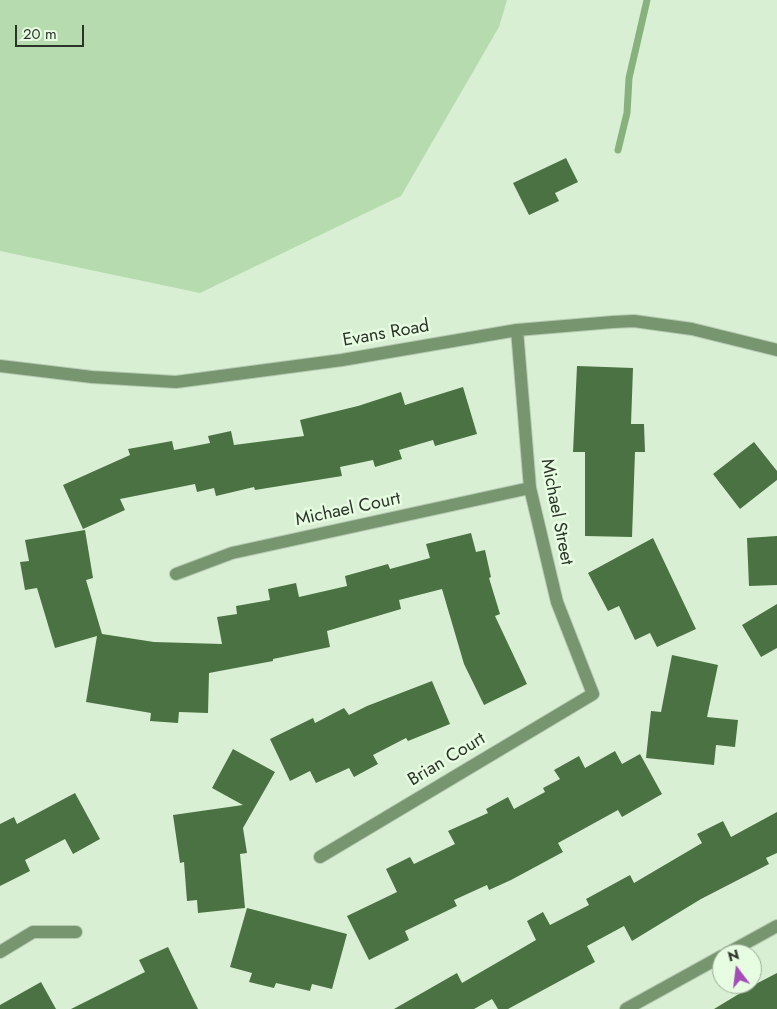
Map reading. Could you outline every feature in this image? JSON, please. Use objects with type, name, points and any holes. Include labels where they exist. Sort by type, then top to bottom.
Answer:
[{"type":"street","name":"Evans Road","points":[[0,366],[92,377],[176,382],[342,360],[517,330],[634,321],[692,329],[777,350]]},
{"type":"street","name":"Michael Street","points":[[517,330],[530,488],[557,602],[593,694]]},
{"type":"street","name":"Michael Court","points":[[176,574],[232,552],[530,488]]},
{"type":"street","name":"Brian Court","points":[[320,857],[593,694]]},
{"type":"street","points":[[744,944],[777,926]]},
{"type":"street","points":[[0,952],[33,932],[76,932]]},
{"type":"street","points":[[626,1009],[712,962]]},
{"type":"green space","points":[[0,0],[507,0],[499,27],[401,196],[200,293],[0,251]]},
{"type":"building","points":[[566,158],[578,182],[555,193],[559,201],[529,215],[513,183]]},
{"type":"building","points":[[577,366],[633,368],[631,424],[644,424],[645,452],[635,452],[632,537],[585,536],[585,452],[573,452]]},
{"type":"building","points":[[463,387],[477,434],[435,446],[433,440],[399,450],[402,459],[375,467],[373,460],[340,467],[342,476],[255,490],[254,487],[216,496],[214,488],[197,492],[195,484],[120,499],[125,510],[83,529],[63,485],[130,455],[128,449],[172,441],[174,450],[210,443],[208,436],[231,431],[234,445],[304,436],[300,420],[358,406],[401,392],[405,405]]},
{"type":"building","points":[[754,442],[777,471],[777,480],[740,509],[713,474]]},
{"type":"building","points":[[85,530],[93,578],[86,580],[102,634],[154,642],[222,644],[217,617],[237,614],[236,606],[270,600],[268,589],[296,583],[299,597],[347,586],[345,576],[388,564],[390,569],[430,558],[426,544],[471,533],[476,552],[485,550],[491,577],[489,578],[500,614],[495,616],[527,684],[484,705],[464,664],[442,589],[399,600],[401,609],[327,631],[330,647],[273,659],[273,661],[209,673],[208,713],[179,712],[178,723],[150,721],[151,713],[86,702],[97,636],[55,648],[37,588],[25,590],[20,562],[29,561],[25,540]]},
{"type":"building","points":[[777,536],[777,585],[749,586],[747,538]]},
{"type":"building","points":[[653,538],[696,629],[657,647],[650,633],[635,640],[619,606],[608,611],[588,573]]},
{"type":"building","points":[[777,604],[777,648],[761,657],[742,625]]},
{"type":"building","points":[[672,655],[718,665],[707,717],[738,720],[735,747],[716,745],[714,765],[646,758],[651,711],[661,712]]},
{"type":"building","points":[[432,681],[450,724],[408,741],[406,738],[373,755],[378,764],[354,777],[349,768],[316,783],[310,771],[290,781],[270,739],[313,718],[315,723],[344,708],[349,715],[367,706]]},
{"type":"building","points":[[233,749],[275,772],[243,828],[247,853],[240,854],[245,908],[198,913],[197,900],[187,901],[184,862],[180,863],[173,815],[243,805],[212,788]]},
{"type":"building","points":[[615,751],[622,764],[640,754],[662,794],[622,817],[618,810],[558,843],[563,852],[511,880],[489,890],[487,885],[454,900],[457,906],[405,931],[409,940],[369,960],[347,916],[397,892],[386,869],[410,857],[414,864],[455,844],[448,831],[488,813],[486,809],[508,797],[514,809],[545,792],[543,788],[560,779],[554,770],[579,756],[585,768]]},
{"type":"building","points":[[75,793],[100,839],[73,854],[65,839],[25,860],[30,871],[0,886],[0,824],[14,817],[17,824]]},
{"type":"building","points":[[777,812],[777,853],[766,858],[769,864],[701,899],[632,941],[624,926],[587,946],[595,962],[508,1009],[498,1009],[492,999],[474,1009],[394,1009],[457,973],[462,983],[536,940],[527,921],[543,912],[550,925],[589,905],[586,899],[630,875],[634,883],[702,843],[697,834],[723,821],[731,837]]},
{"type":"building","points":[[247,908],[347,934],[332,989],[312,984],[310,991],[276,983],[274,988],[249,982],[252,973],[230,967]]},
{"type":"building","points":[[168,947],[198,1009],[71,1009],[145,972],[139,960]]},
{"type":"building","points":[[777,973],[777,1009],[714,1009],[739,994],[762,994],[762,981]]},
{"type":"building","points":[[41,982],[56,1009],[0,1009],[0,1005]]},
{"type":"waterway","points":[[618,150],[627,113],[629,78],[647,0]]}]
